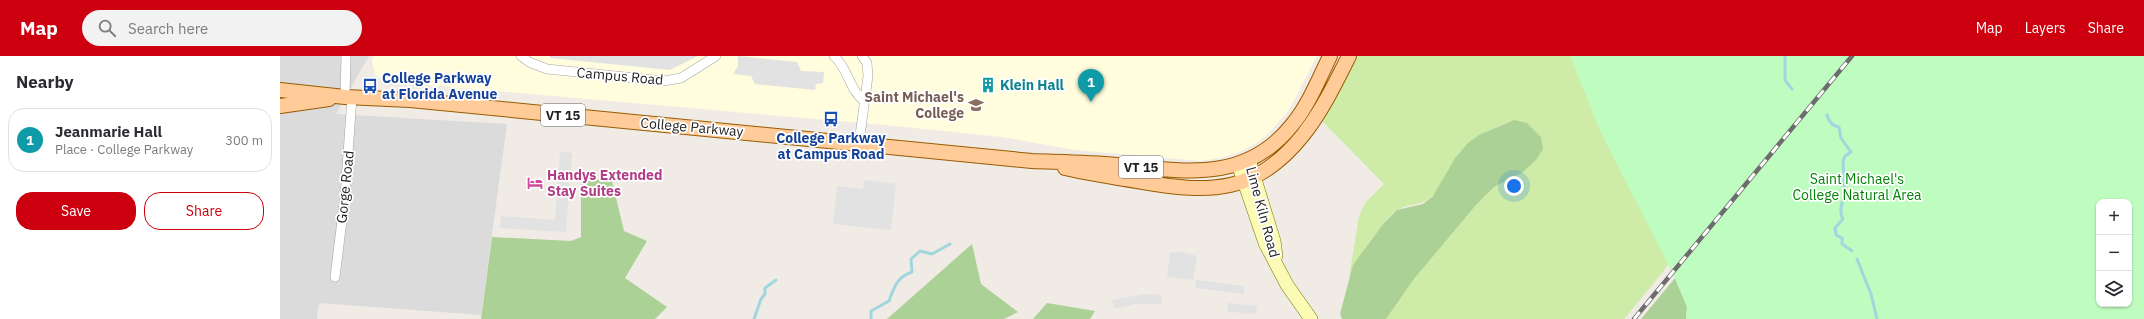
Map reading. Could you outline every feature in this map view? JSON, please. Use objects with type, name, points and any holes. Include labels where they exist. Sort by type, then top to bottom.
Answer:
[{"type":"main road","name":"College Parkway","points":[[348,97],[410,100],[1032,161],[1092,162],[1194,171],[1217,169],[1244,162],[1262,153],[1292,125],[1330,56]]},
{"type":"main road","name":"College Parkway","points":[[1032,161],[1087,173],[1178,188],[1211,189],[1249,179],[1282,157],[1304,134],[1349,56]]},
{"type":"main road","name":"VT 15","points":[[280,90],[348,97]]},
{"type":"main road","name":"VT 15","points":[[280,106],[348,97]]},
{"type":"main road","name":"Lime Kiln Road","points":[[1244,162],[1265,243],[1294,295],[1311,319]]},
{"type":"street","name":"Gorge Road","points":[[335,277],[346,180],[348,97],[346,56]]},
{"type":"street","name":"Campus Road","points":[[521,56],[529,62],[547,69],[664,81],[681,78],[716,56]]},
{"type":"street","points":[[834,56],[845,71],[855,91],[863,100]]},
{"type":"street","points":[[859,143],[863,100],[868,76],[867,63],[862,56]]},
{"type":"shaded area","points":[[280,56],[369,56],[336,114],[507,124],[481,315],[319,303],[317,319],[280,319]]},
{"type":"shaded area","name":"Saint Michael's College","points":[[374,56],[1317,56],[1289,110],[1269,133],[1258,142],[1242,151],[1225,157],[1200,161],[1075,150],[1002,137],[885,125],[383,81],[375,74],[372,60]]},
{"type":"shaded area","points":[[550,56],[698,56],[670,70],[550,58]]},
{"type":"shaded area","points":[[738,56],[797,62],[801,71],[824,72],[823,83],[816,84],[815,90],[755,84],[751,76],[733,74],[738,66]]},
{"type":"shaded area","points":[[560,152],[572,153],[566,232],[500,228],[501,216],[555,220]]},
{"type":"shaded area","points":[[864,180],[896,184],[891,230],[833,224],[837,186],[863,189]]},
{"type":"shaded area","points":[[1178,251],[1197,256],[1193,280],[1167,277],[1170,252],[1176,253]]},
{"type":"shaded area","points":[[1196,280],[1244,286],[1244,294],[1195,288]]},
{"type":"shaded area","points":[[1145,294],[1162,295],[1161,304],[1135,304],[1115,309],[1112,300]]},
{"type":"shaded area","points":[[1228,303],[1257,306],[1256,313],[1247,314],[1227,311]]},
{"type":"green space","points":[[1355,56],[1592,56],[1703,215],[1662,273],[1624,319],[1386,319],[1414,279],[1476,205],[1494,187],[1508,122],[1474,139],[1461,151],[1447,171],[1442,183],[1435,193],[1428,199],[1420,203],[1403,207],[1393,214],[1371,240],[1349,278],[1359,216],[1365,203],[1384,184],[1321,120]]},
{"type":"green space","name":"Saint Michael's College Natural Area","points":[[1570,56],[2144,56],[2144,319],[1686,319],[1687,307],[1675,278],[1601,133]]},
{"type":"green space","points":[[1514,120],[1527,123],[1541,137],[1543,149],[1536,160],[1523,172],[1494,187],[1476,205],[1414,279],[1386,319],[1342,319],[1340,314],[1353,265],[1383,224],[1397,210],[1423,204],[1433,196],[1455,158],[1468,143],[1479,135]]},
{"type":"green space","points":[[581,178],[612,181],[624,231],[647,241],[625,278],[667,307],[655,319],[481,319],[492,237],[571,241],[581,237]]},
{"type":"green space","points":[[972,244],[981,284],[1018,312],[1004,319],[887,319]]},
{"type":"green space","points":[[1675,278],[1687,307],[1686,319],[1641,319]]},
{"type":"green space","points":[[1047,303],[1095,311],[1090,319],[1033,319]]},
{"type":"waterway","points":[[1785,56],[1785,80],[1792,89]]},
{"type":"waterway","points":[[1827,115],[1831,123],[1834,126],[1839,127],[1841,138],[1851,152],[1845,156],[1843,161],[1845,197],[1842,202],[1841,211],[1843,219],[1835,228],[1836,235],[1842,238],[1842,244],[1852,251]]},
{"type":"waterway","points":[[871,319],[871,311],[889,301],[899,280],[912,272],[911,259],[920,251],[932,254],[950,244]]},
{"type":"waterway","points":[[1857,259],[1871,294],[1877,319]]},
{"type":"waterway","points":[[754,319],[761,299],[765,294],[765,288],[776,280]]},
{"type":"railway","points":[[1634,319],[1852,56]]},
{"type":"place","name":"Klein Hall","points":[[988,85]]},
{"type":"place","name":"College Parkway at Florida Avenue","points":[[370,86]]},
{"type":"place","name":"Jeanmarie Hall","points":[[1091,102]]},
{"type":"place","name":"Saint Michael's College","points":[[976,105]]},
{"type":"place","name":"College Parkway at Campus Road","points":[[831,119]]},
{"type":"place","name":"Handys Extended Stay Suites","points":[[535,183]]}]
